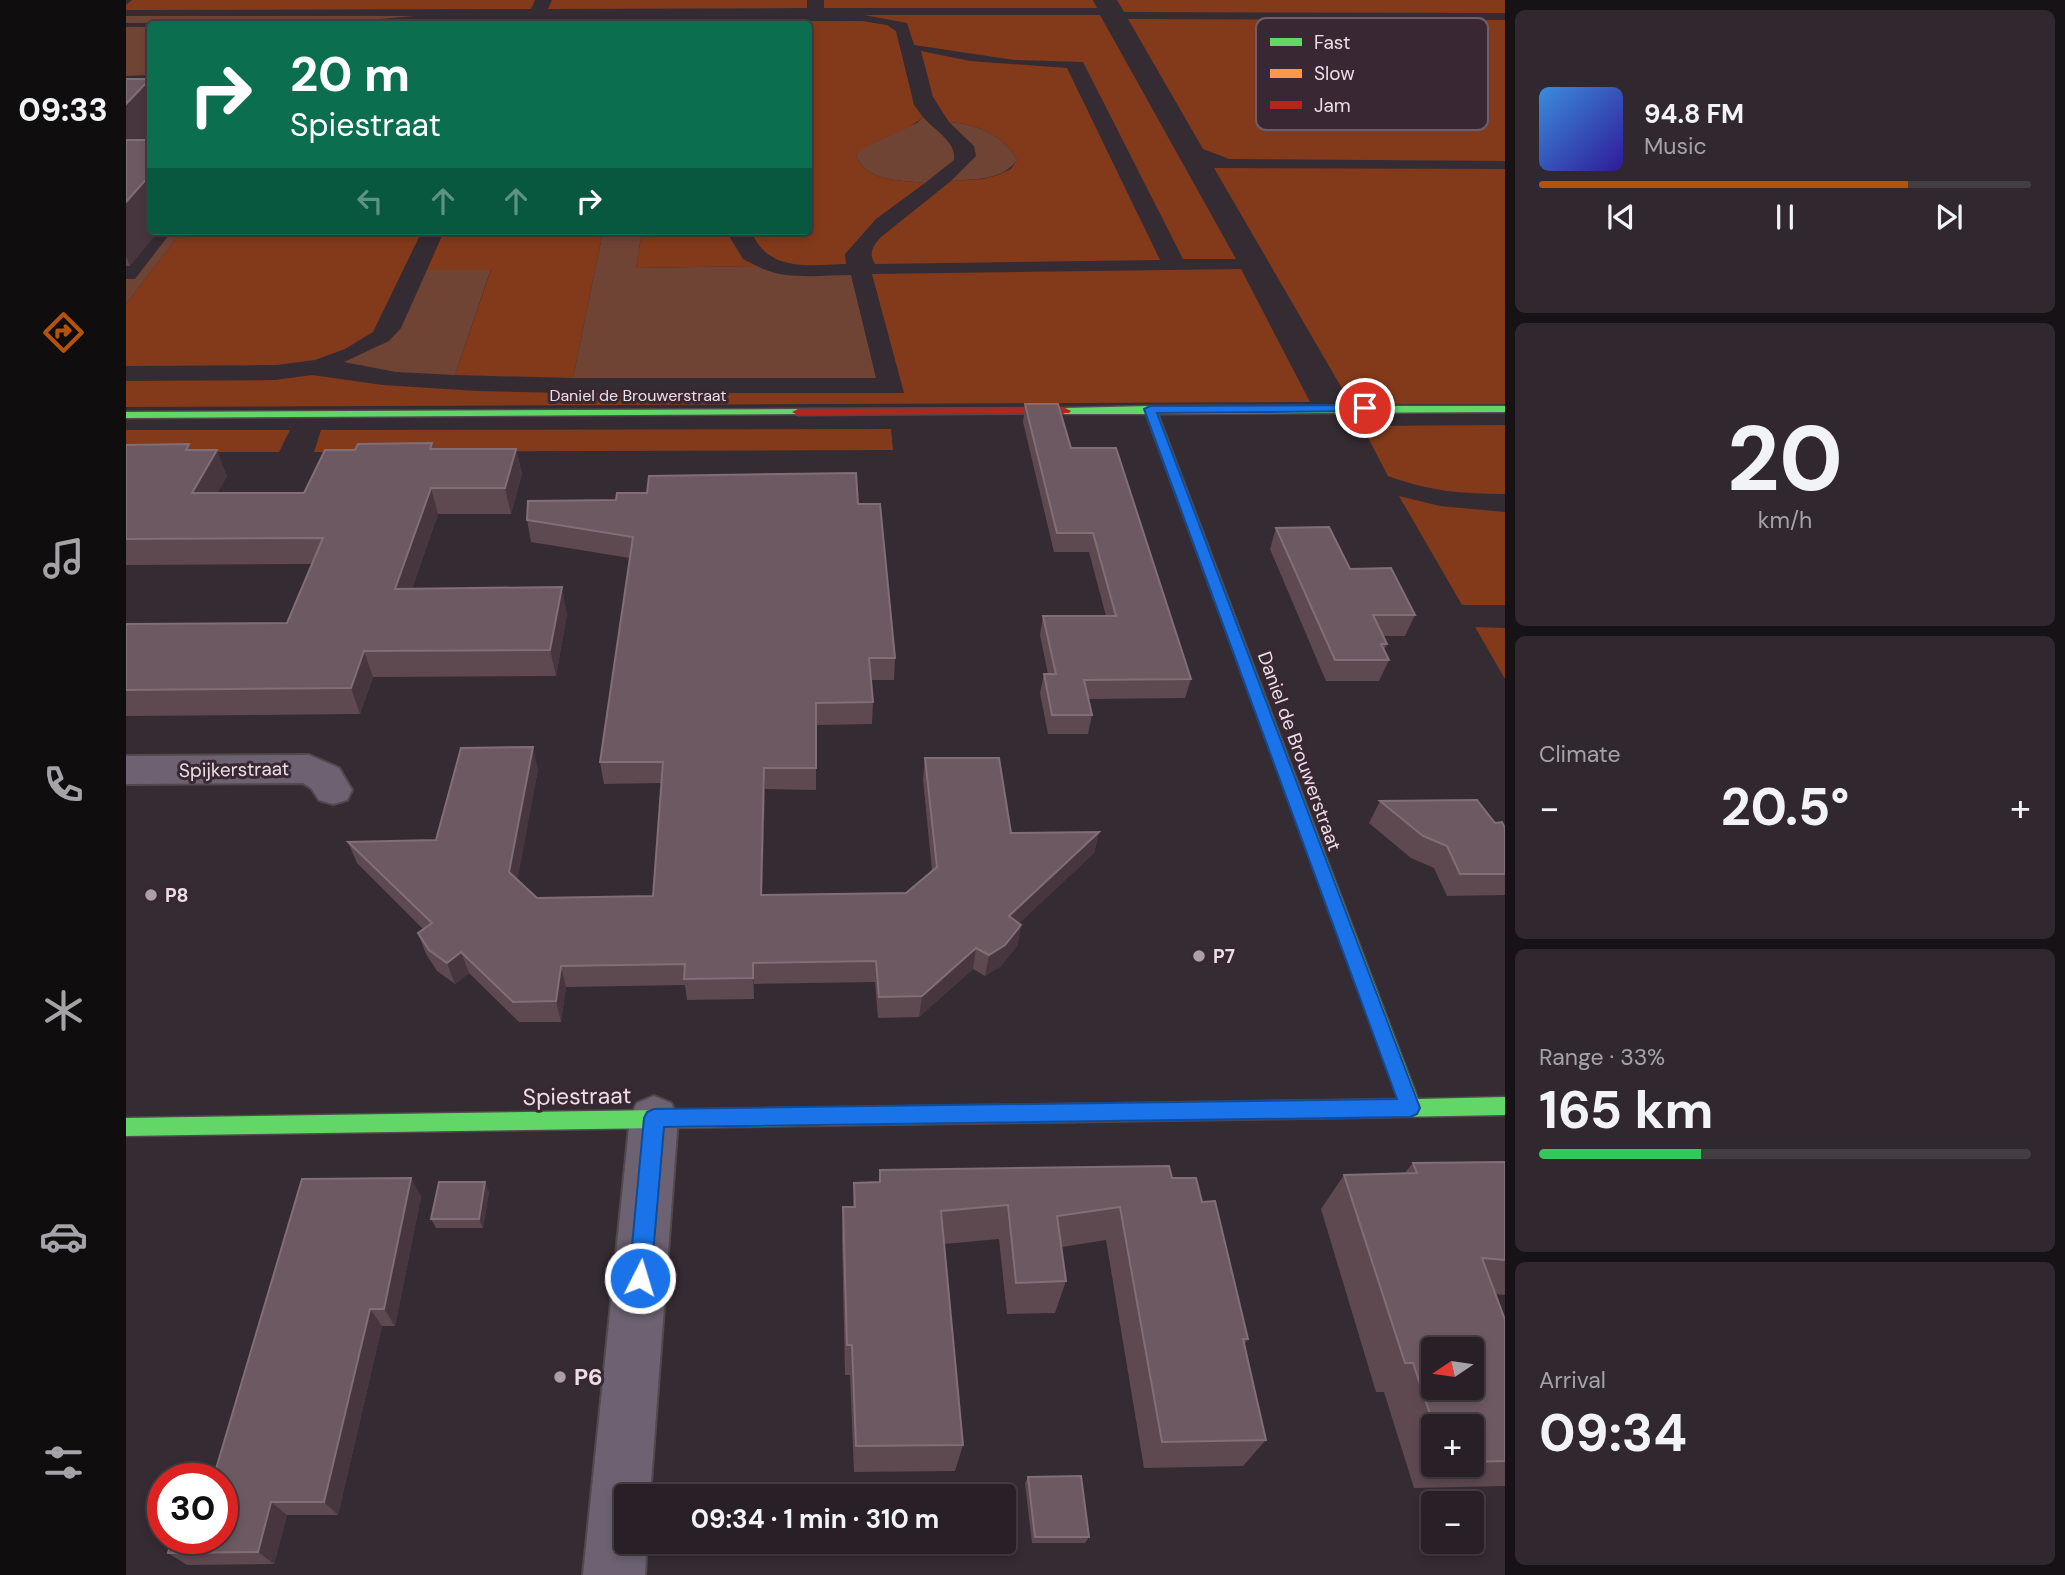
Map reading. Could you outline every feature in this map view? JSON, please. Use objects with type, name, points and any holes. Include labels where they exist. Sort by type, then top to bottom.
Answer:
[{"type":"street","name":"Daniel de Brouwerstraat","points":[[1150,409],[1410,1108]]},
{"type":"street","name":"Daniel de Brouwerstraat","points":[[126,415],[1505,409]]},
{"type":"street","name":"Spijkerstraat","points":[[126,770],[309,769],[325,778],[333,790]]},
{"type":"street","name":"Spiestraat","points":[[126,1127],[1505,1106]]},
{"type":"street","points":[[614,1575],[654,1118]]},
{"type":"shaded area","points":[[132,0],[535,0],[531,9],[126,10],[126,5]]},
{"type":"shaded area","points":[[552,0],[807,0],[807,8],[548,9]]},
{"type":"shaded area","points":[[824,0],[1093,0],[1097,8],[824,8]]},
{"type":"shaded area","points":[[1117,0],[1505,0],[1505,13],[1124,12]]},
{"type":"shaded area","points":[[864,15],[1100,15],[1236,259],[1183,259],[1083,62],[1014,60],[914,45],[907,23]]},
{"type":"shaded area","points":[[126,16],[414,16],[358,21],[126,23]]},
{"type":"shaded area","points":[[1128,19],[1256,19],[1256,130],[1488,130],[1488,20],[1505,20],[1505,161],[1229,159],[1203,149]]},
{"type":"shaded area","points":[[812,21],[862,21],[887,25],[896,31],[914,105],[923,117],[856,155],[861,164],[875,175],[925,183],[876,219],[845,254],[846,264],[791,264],[768,254],[758,245],[753,235],[812,235]]},
{"type":"shaded area","points":[[126,27],[147,27],[147,75],[126,76]]},
{"type":"shaded area","points":[[921,51],[970,61],[1067,68],[1160,260],[875,264],[872,250],[881,237],[951,181],[998,175],[1011,169],[1017,160],[1005,144],[988,132],[949,122],[933,97]]},
{"type":"shaded area","points":[[923,117],[948,142],[954,154],[954,160],[925,183],[885,178],[875,175],[861,164],[856,155],[864,147],[917,123]]},
{"type":"shaded area","points":[[949,122],[988,132],[1005,144],[1017,160],[1004,172],[996,175],[951,181],[976,156],[974,146]]},
{"type":"shaded area","points":[[1214,168],[1505,169],[1505,404],[1351,404]]},
{"type":"shaded area","points":[[169,235],[179,235],[126,304],[126,279],[135,279]]},
{"type":"shaded area","points":[[179,235],[420,235],[373,332],[345,349],[315,360],[277,365],[126,366],[126,304]]},
{"type":"shaded area","points":[[442,235],[602,235],[573,378],[455,375],[491,270],[427,270]]},
{"type":"shaded area","points":[[602,235],[641,235],[636,268],[757,266],[779,274],[851,275],[876,378],[573,378]]},
{"type":"shaded area","points":[[641,235],[728,235],[743,259],[757,266],[636,268]]},
{"type":"shaded area","points":[[491,269],[455,375],[396,372],[344,362],[389,341],[401,328],[427,270]]},
{"type":"shaded area","points":[[1241,269],[1310,402],[126,407],[126,381],[275,380],[312,375],[383,385],[478,391],[904,393],[872,274]]},
{"type":"shaded area","points":[[1505,425],[1505,494],[1445,491],[1388,476],[1362,426]]},
{"type":"shaded area","points":[[891,429],[893,450],[314,452],[321,430]]},
{"type":"shaded area","points":[[126,430],[290,430],[279,452],[126,452]]},
{"type":"shaded area","points":[[1399,496],[1440,506],[1505,512],[1505,605],[1462,605]]},
{"type":"shaded area","points":[[1475,627],[1505,628],[1505,679]]},
{"type":"building","points":[[126,79],[147,79],[147,82],[126,104]]},
{"type":"building","points":[[126,140],[147,140],[147,178],[126,202]]},
{"type":"building","points":[[1025,404],[1058,404],[1071,448],[1116,448],[1191,679],[1084,680],[1092,715],[1052,715],[1044,674],[1056,674],[1043,616],[1116,616],[1093,533],[1057,533]]},
{"type":"building","points":[[432,443],[430,449],[516,449],[505,488],[431,488],[395,589],[562,587],[550,650],[364,651],[351,688],[126,690],[126,624],[287,623],[323,538],[126,539],[126,445],[189,444],[186,450],[217,450],[192,493],[304,493],[325,450],[355,450],[358,444]]},
{"type":"building","points":[[856,473],[858,504],[880,504],[895,658],[869,658],[873,702],[816,703],[816,768],[764,768],[761,895],[906,893],[937,867],[925,758],[999,758],[1011,833],[1099,832],[1009,916],[1021,925],[1005,945],[989,955],[976,948],[922,996],[879,997],[876,961],[753,963],[753,978],[684,979],[685,964],[561,966],[556,1001],[513,1002],[461,952],[447,963],[429,950],[418,933],[432,923],[348,842],[436,840],[461,748],[533,747],[509,872],[537,898],[653,896],[663,762],[600,762],[633,537],[527,520],[528,501],[616,500],[617,493],[647,493],[649,476]]},
{"type":"building","points":[[1329,527],[1350,569],[1391,568],[1415,615],[1373,615],[1387,644],[1381,644],[1389,660],[1335,660],[1276,528]]},
{"type":"building","points":[[1477,800],[1495,823],[1502,822],[1505,828],[1505,874],[1460,874],[1447,846],[1423,836],[1380,801]]},
{"type":"building","points":[[1505,1162],[1505,1260],[1482,1258],[1505,1320],[1505,1461],[1484,1462],[1484,1414],[1430,1414],[1425,1400],[1484,1400],[1484,1337],[1421,1337],[1421,1387],[1413,1363],[1405,1363],[1344,1175],[1417,1173],[1413,1163]]},
{"type":"building","points":[[1169,1166],[1172,1178],[1196,1178],[1202,1202],[1215,1201],[1248,1339],[1243,1339],[1266,1440],[1162,1442],[1120,1207],[1057,1216],[1066,1281],[1016,1283],[1008,1205],[941,1211],[963,1445],[856,1446],[852,1345],[847,1345],[843,1207],[855,1207],[854,1183],[880,1182],[880,1170]]},
{"type":"building","points":[[411,1178],[384,1309],[370,1309],[324,1502],[271,1502],[258,1552],[238,1552],[238,1463],[218,1463],[302,1179]]},
{"type":"building","points":[[439,1182],[485,1182],[479,1219],[431,1219]]},
{"type":"building","points":[[1081,1476],[1089,1537],[1035,1537],[1028,1477]]},
{"type":"traffic: fast","points":[[1150,409],[1411,1107]]},
{"type":"traffic: fast","points":[[1065,411],[1505,409]]},
{"type":"traffic: fast","points":[[126,415],[798,412]]},
{"type":"traffic: fast","points":[[1341,1109],[1505,1106]]},
{"type":"traffic: fast","points":[[126,1127],[1073,1113]]},
{"type":"traffic: slow","points":[[1073,1113],[1341,1109]]},
{"type":"traffic: jam","points":[[798,412],[1065,411]]},
{"type":"place","name":"P8","points":[[151,895]]},
{"type":"place","name":"P7","points":[[1199,956]]},
{"type":"place","name":"P6","points":[[560,1377]]},
{"type":"route","points":[[640,1278],[654,1118],[1410,1108],[1150,409],[1365,408]]}]
